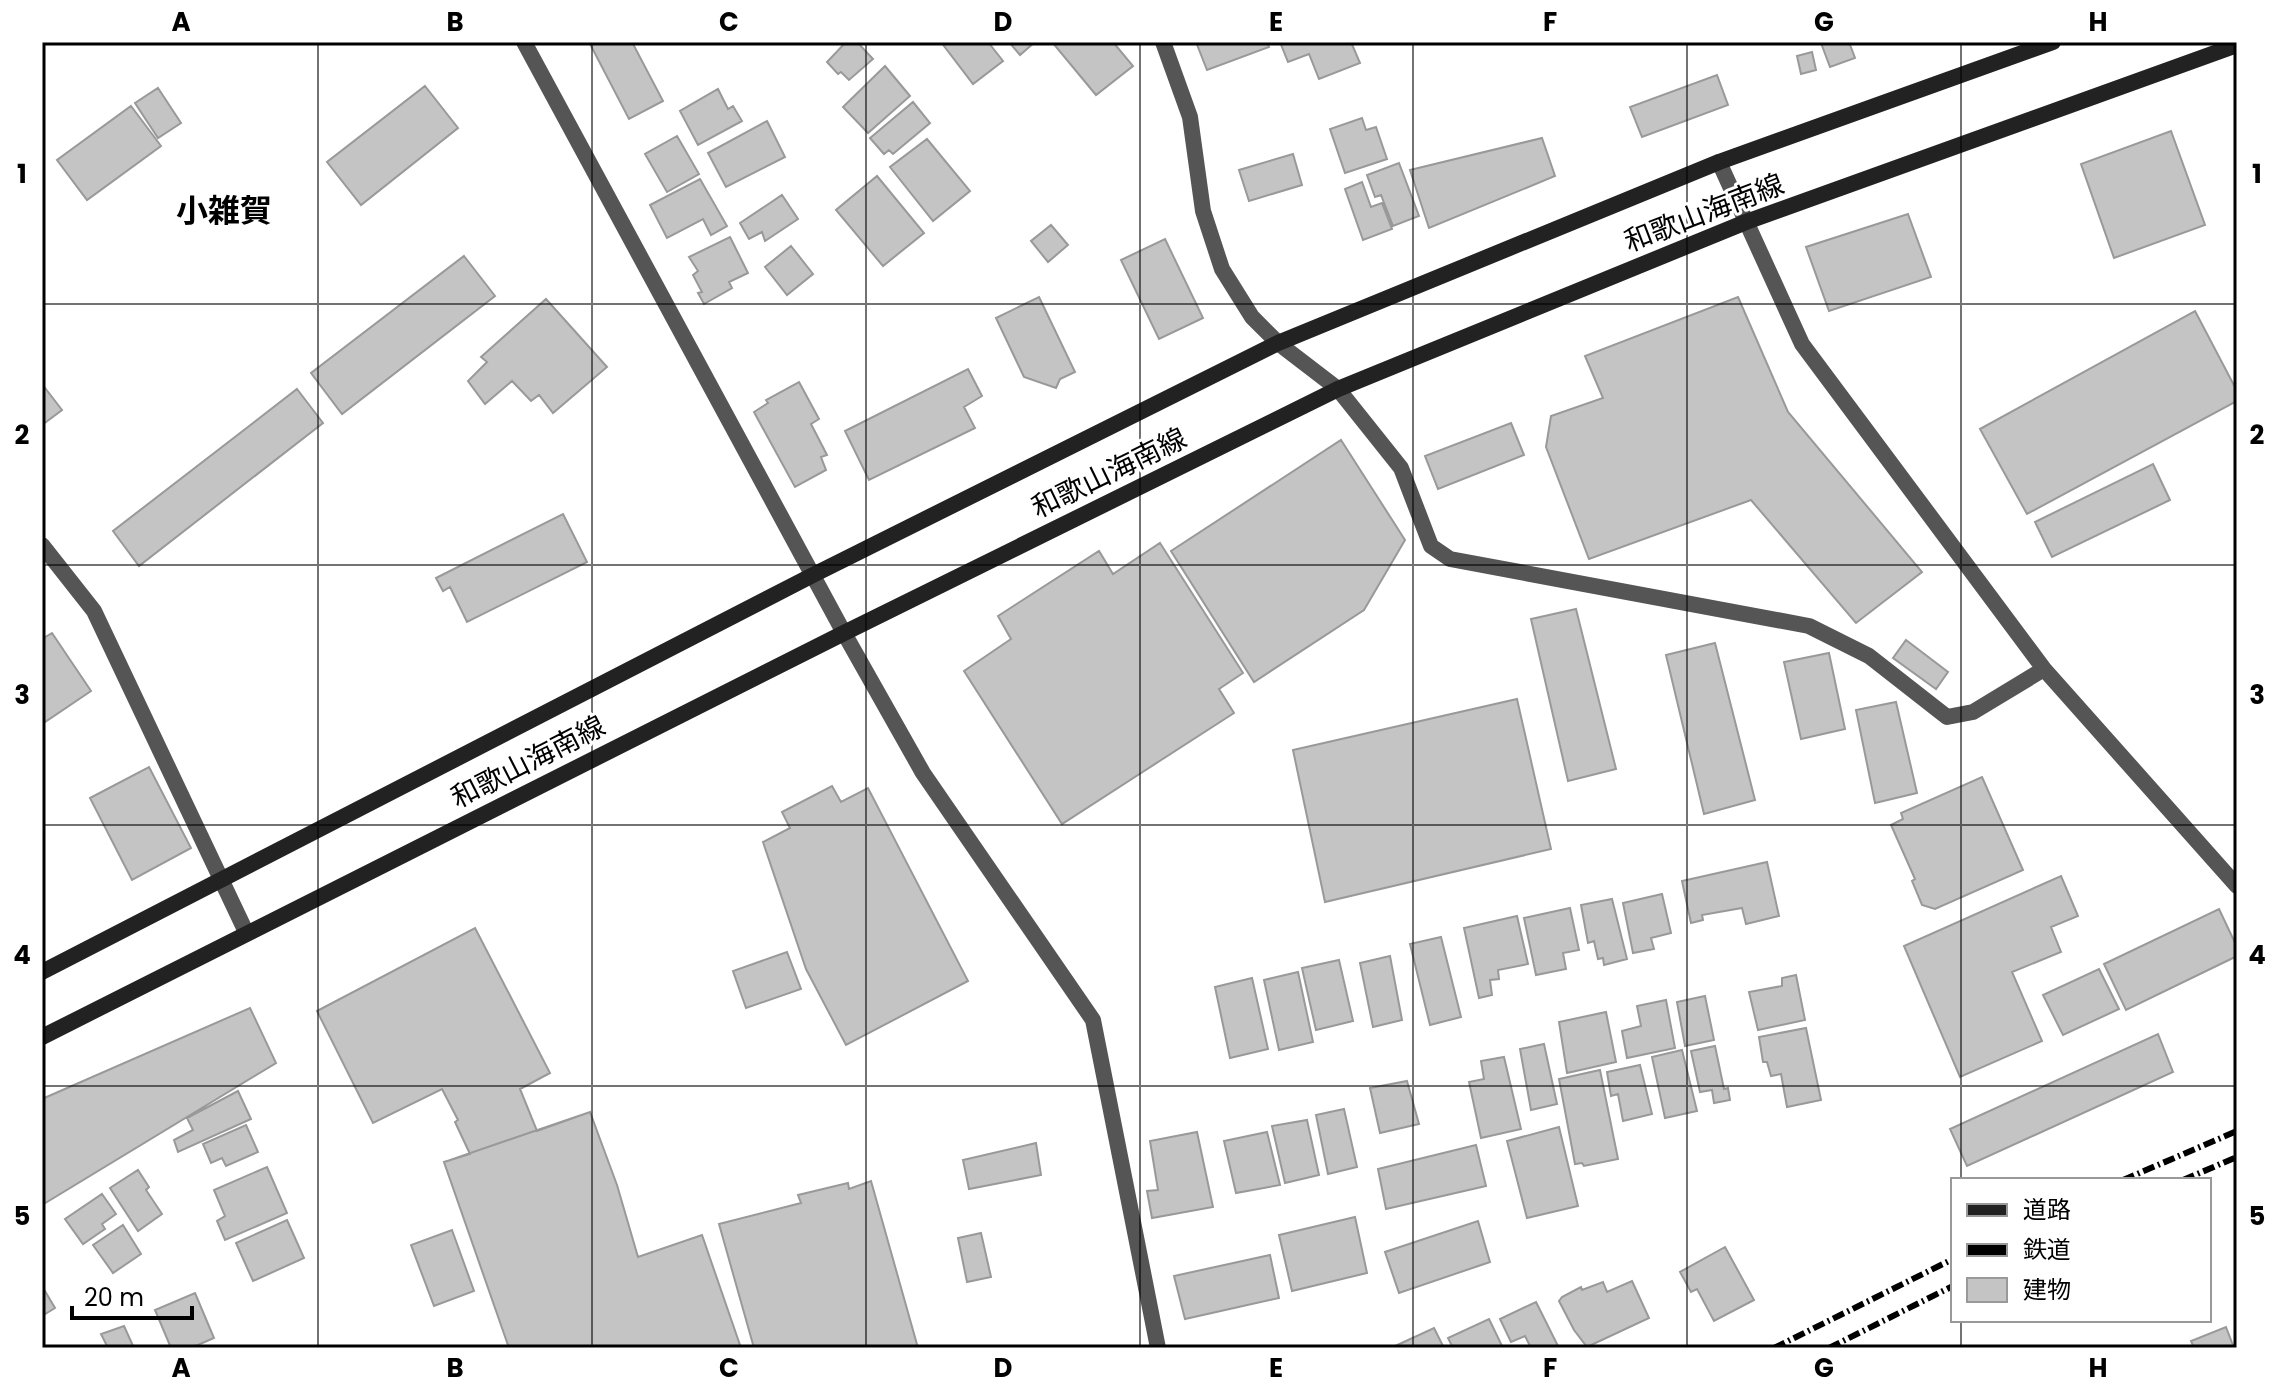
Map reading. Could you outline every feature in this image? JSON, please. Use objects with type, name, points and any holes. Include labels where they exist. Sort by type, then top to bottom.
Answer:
[{"type":"main road","name":"和歌山海南線","points":[[42,972],[813,575],[1278,343],[1719,162],[2053,42]]},
{"type":"main road","name":"和歌山海南線","points":[[42,1037],[844,633],[1338,389],[1746,222],[2237,45]]},
{"type":"street","points":[[524,42],[923,773],[1093,1020],[1158,1348]]},
{"type":"street","points":[[1163,42],[1190,117],[1203,211],[1222,269],[1252,317],[1278,343],[1338,389],[1401,468],[1431,546],[1450,559],[1809,626],[1869,656],[1947,717],[1973,712],[2044,669]]},
{"type":"street","points":[[1719,162],[1802,344],[2044,669],[2237,886]]},
{"type":"street","points":[[42,545],[94,611],[246,932]]},
{"type":"building","points":[[589,42],[632,42],[663,101],[629,119]]},
{"type":"building","points":[[846,42],[857,42],[873,59],[849,80],[827,62]]},
{"type":"building","points":[[941,42],[988,42],[1003,61],[973,84]]},
{"type":"building","points":[[1009,42],[1035,42],[1020,55]]},
{"type":"building","points":[[1052,42],[1113,42],[1133,66],[1096,95]]},
{"type":"building","points":[[1196,42],[1267,42],[1269,47],[1207,70]]},
{"type":"building","points":[[1280,42],[1351,42],[1360,63],[1319,79],[1309,54],[1288,62]]},
{"type":"building","points":[[1849,42],[1855,58],[1830,67],[1821,43]]},
{"type":"building","points":[[1812,52],[1816,70],[1801,74],[1797,56]]},
{"type":"building","points":[[885,66],[910,96],[868,133],[843,107]]},
{"type":"building","points":[[1717,75],[1728,105],[1642,137],[1630,107]]},
{"type":"building","points":[[425,86],[458,128],[361,205],[327,162]]},
{"type":"building","points":[[158,88],[181,123],[158,138],[135,103]]},
{"type":"building","points":[[718,89],[728,109],[733,106],[742,121],[698,145],[680,111]]},
{"type":"building","points":[[913,102],[930,123],[893,154],[889,150],[884,154],[870,138]]},
{"type":"building","points":[[131,106],[161,146],[87,200],[57,160]]},
{"type":"building","points":[[1362,118],[1366,130],[1376,127],[1387,159],[1345,173],[1330,129]]},
{"type":"building","points":[[767,121],[785,157],[726,187],[708,153]]},
{"type":"building","points":[[2171,131],[2205,225],[2114,258],[2081,164]]},
{"type":"building","points":[[677,136],[699,174],[667,192],[645,154]]},
{"type":"building","points":[[1542,138],[1555,176],[1429,228],[1410,170]]},
{"type":"building","points":[[927,139],[970,191],[933,221],[890,167]]},
{"type":"building","points":[[1293,154],[1302,185],[1249,201],[1239,170]]},
{"type":"building","points":[[1399,163],[1419,216],[1393,226],[1381,195],[1375,197],[1367,175]]},
{"type":"building","points":[[877,176],[924,233],[883,266],[836,210]]},
{"type":"building","points":[[700,179],[727,226],[711,235],[703,219],[667,238],[650,205]]},
{"type":"building","points":[[1362,182],[1371,207],[1382,203],[1392,229],[1363,240],[1345,189]]},
{"type":"building","points":[[782,195],[798,219],[765,241],[762,232],[749,239],[740,223]]},
{"type":"building","points":[[1908,214],[1931,277],[1829,311],[1806,247]]},
{"type":"building","points":[[1051,225],[1068,245],[1048,262],[1031,241]]},
{"type":"building","points":[[730,237],[748,273],[729,282],[732,288],[704,304],[693,275],[698,271],[689,257]]},
{"type":"building","points":[[1165,239],[1203,318],[1159,339],[1121,260]]},
{"type":"building","points":[[791,246],[813,274],[787,295],[765,267]]},
{"type":"building","points":[[464,256],[495,296],[342,414],[311,373]]},
{"type":"building","points":[[1039,297],[1075,372],[1060,379],[1056,388],[1024,377],[996,318]]},
{"type":"building","points":[[1738,297],[1788,412],[1922,572],[1856,623],[1751,500],[1589,559],[1546,447],[1551,416],[1603,398],[1585,356]]},
{"type":"building","points":[[546,299],[607,367],[553,413],[539,395],[531,401],[512,381],[485,404],[468,381],[487,362],[481,357]]},
{"type":"building","points":[[2195,311],[2237,391],[2237,401],[2027,514],[1980,429]]},
{"type":"building","points":[[968,369],[982,396],[964,407],[975,428],[869,480],[845,431]]},
{"type":"building","points":[[799,382],[819,419],[811,424],[827,455],[821,457],[826,470],[795,487],[754,412],[768,403],[766,400]]},
{"type":"building","points":[[42,384],[62,410],[42,425]]},
{"type":"building","points":[[297,389],[323,423],[139,566],[113,531]]},
{"type":"building","points":[[1511,423],[1524,455],[1438,489],[1425,456]]},
{"type":"building","points":[[1341,440],[1405,540],[1364,610],[1254,682],[1171,551]]},
{"type":"building","points":[[2153,464],[2170,500],[2052,557],[2035,522]]},
{"type":"building","points":[[563,514],[587,562],[467,622],[450,587],[443,591],[436,578]]},
{"type":"building","points":[[1160,543],[1243,673],[1219,689],[1234,713],[1062,824],[964,671],[1011,639],[998,616],[1099,551],[1113,574]]},
{"type":"building","points":[[1576,609],[1616,769],[1568,781],[1531,619]]},
{"type":"building","points":[[52,633],[91,691],[42,724],[42,639]]},
{"type":"building","points":[[1906,640],[1948,672],[1936,689],[1893,658]]},
{"type":"building","points":[[1715,643],[1755,800],[1704,814],[1666,655]]},
{"type":"building","points":[[1829,653],[1845,729],[1801,739],[1784,662]]},
{"type":"building","points":[[1517,699],[1551,849],[1325,902],[1293,750]]},
{"type":"building","points":[[1896,702],[1917,793],[1875,803],[1856,710]]},
{"type":"building","points":[[149,767],[191,848],[132,880],[90,798]]},
{"type":"building","points":[[1982,777],[2023,870],[1935,909],[1922,905],[1912,881],[1915,879],[1891,825],[1903,819],[1901,813]]},
{"type":"building","points":[[832,786],[841,802],[868,788],[968,981],[846,1045],[806,969],[763,842],[790,828],[782,812]]},
{"type":"building","points":[[1767,862],[1779,916],[1746,924],[1742,908],[1702,915],[1703,920],[1691,923],[1682,881]]},
{"type":"building","points":[[2061,876],[2078,916],[2051,927],[2061,952],[2012,972],[2042,1041],[1960,1077],[1904,946]]},
{"type":"building","points":[[1662,894],[1671,933],[1651,938],[1654,949],[1633,953],[1623,903]]},
{"type":"building","points":[[1612,899],[1627,959],[1604,965],[1603,958],[1598,959],[1594,941],[1588,943],[1581,905]]},
{"type":"building","points":[[1570,908],[1579,950],[1563,953],[1566,969],[1536,975],[1524,918]]},
{"type":"building","points":[[2219,909],[2237,947],[2237,956],[2126,1010],[2104,964]]},
{"type":"building","points":[[1517,916],[1528,964],[1498,970],[1499,979],[1490,980],[1492,995],[1479,998],[1464,928]]},
{"type":"building","points":[[475,928],[550,1073],[520,1089],[537,1131],[590,1112],[617,1185],[638,1257],[702,1235],[741,1348],[509,1348],[444,1162],[470,1154],[455,1122],[458,1120],[442,1089],[373,1123],[317,1011]]},
{"type":"building","points":[[1441,937],[1461,1017],[1430,1025],[1410,944]]},
{"type":"building","points":[[787,952],[801,989],[746,1008],[733,971]]},
{"type":"building","points":[[1390,956],[1402,1020],[1373,1027],[1360,963]]},
{"type":"building","points":[[1339,960],[1353,1021],[1316,1030],[1302,968]]},
{"type":"building","points":[[2099,969],[2119,1009],[2063,1035],[2043,995]]},
{"type":"building","points":[[1298,972],[1313,1042],[1279,1050],[1264,980]]},
{"type":"building","points":[[1796,975],[1805,1020],[1758,1030],[1749,992],[1782,986],[1782,978]]},
{"type":"building","points":[[1252,978],[1268,1049],[1230,1058],[1215,987]]},
{"type":"building","points":[[1705,996],[1714,1040],[1685,1046],[1677,1002]]},
{"type":"building","points":[[1666,1000],[1675,1048],[1627,1058],[1622,1031],[1641,1026],[1637,1006]]},
{"type":"building","points":[[250,1008],[276,1063],[42,1205],[42,1099]]},
{"type":"building","points":[[1606,1012],[1616,1062],[1567,1073],[1559,1022]]},
{"type":"building","points":[[1806,1028],[1821,1100],[1787,1107],[1781,1074],[1771,1076],[1767,1062],[1763,1062],[1759,1037]]},
{"type":"building","points":[[2158,1034],[2173,1072],[1967,1166],[1950,1129]]},
{"type":"building","points":[[1544,1044],[1557,1104],[1531,1110],[1520,1049]]},
{"type":"building","points":[[1715,1046],[1724,1089],[1728,1088],[1730,1100],[1714,1103],[1712,1090],[1700,1092],[1691,1051]]},
{"type":"building","points":[[1682,1050],[1697,1111],[1665,1118],[1652,1057]]},
{"type":"building","points":[[1504,1057],[1521,1129],[1481,1138],[1469,1082],[1484,1079],[1481,1061]]},
{"type":"building","points":[[1640,1065],[1652,1114],[1623,1121],[1618,1094],[1611,1096],[1607,1072]]},
{"type":"building","points":[[1600,1070],[1618,1159],[1584,1166],[1582,1163],[1575,1164],[1559,1079]]},
{"type":"building","points":[[1407,1081],[1419,1124],[1380,1133],[1370,1088]]},
{"type":"building","points":[[238,1091],[251,1119],[178,1152],[174,1140],[193,1130],[187,1118]]},
{"type":"building","points":[[1344,1109],[1357,1167],[1328,1174],[1316,1115]]},
{"type":"building","points":[[590,1112],[617,1185],[638,1257],[702,1235],[741,1348],[509,1348],[444,1162]]},
{"type":"building","points":[[1307,1120],[1319,1175],[1285,1183],[1272,1126]]},
{"type":"building","points":[[246,1125],[258,1152],[226,1166],[222,1158],[211,1163],[203,1144]]},
{"type":"building","points":[[1559,1127],[1578,1206],[1527,1218],[1507,1141]]},
{"type":"building","points":[[1197,1132],[1213,1207],[1152,1218],[1147,1191],[1158,1190],[1150,1141]]},
{"type":"building","points":[[1267,1132],[1280,1185],[1236,1193],[1224,1141]]},
{"type":"building","points":[[1036,1143],[1041,1175],[969,1189],[963,1160]]},
{"type":"building","points":[[1476,1145],[1486,1186],[1386,1209],[1378,1169]]},
{"type":"building","points":[[267,1167],[287,1213],[225,1240],[217,1221],[225,1216],[214,1190]]},
{"type":"building","points":[[138,1170],[149,1187],[146,1190],[162,1214],[138,1231],[110,1188]]},
{"type":"building","points":[[871,1181],[918,1348],[754,1348],[719,1224],[801,1203],[798,1195],[848,1183],[849,1189]]},
{"type":"building","points":[[102,1194],[116,1214],[102,1224],[105,1229],[83,1244],[65,1219]]},
{"type":"building","points":[[1355,1217],[1367,1273],[1292,1291],[1279,1235]]},
{"type":"building","points":[[287,1220],[304,1258],[253,1281],[236,1243]]},
{"type":"building","points":[[1478,1221],[1490,1262],[1399,1293],[1385,1252]]},
{"type":"building","points":[[123,1225],[141,1254],[113,1273],[93,1245]]},
{"type":"building","points":[[452,1230],[474,1291],[434,1306],[411,1245]]},
{"type":"building","points":[[981,1233],[991,1277],[967,1282],[958,1238]]},
{"type":"building","points":[[1725,1247],[1754,1300],[1714,1321],[1697,1289],[1691,1292],[1680,1272]]},
{"type":"building","points":[[1270,1255],[1279,1298],[1185,1319],[1174,1276]]},
{"type":"building","points":[[1632,1281],[1649,1318],[1587,1347],[1559,1301],[1581,1287],[1582,1290],[1603,1282],[1607,1292]]},
{"type":"building","points":[[42,1286],[55,1308],[42,1316]]},
{"type":"building","points":[[195,1293],[214,1338],[191,1348],[171,1348],[155,1310]]},
{"type":"building","points":[[1536,1302],[1559,1348],[1531,1348],[1525,1336],[1511,1342],[1500,1319]]},
{"type":"building","points":[[1489,1319],[1503,1348],[1453,1348],[1448,1338]]},
{"type":"building","points":[[124,1326],[134,1348],[108,1348],[101,1334]]},
{"type":"building","points":[[2226,1327],[2234,1348],[2194,1348],[2191,1341]]},
{"type":"building","points":[[1434,1328],[1444,1348],[1393,1348],[1393,1347]]},
{"type":"railway","points":[[2128,1178],[2237,1131]]},
{"type":"railway","points":[[2188,1178],[2237,1157]]},
{"type":"railway","points":[[1774,1348],[1951,1260]]},
{"type":"railway","points":[[1829,1348],[1951,1287]]},
{"type":"district","name":"小雑賀","points":[[224,210]]}]
